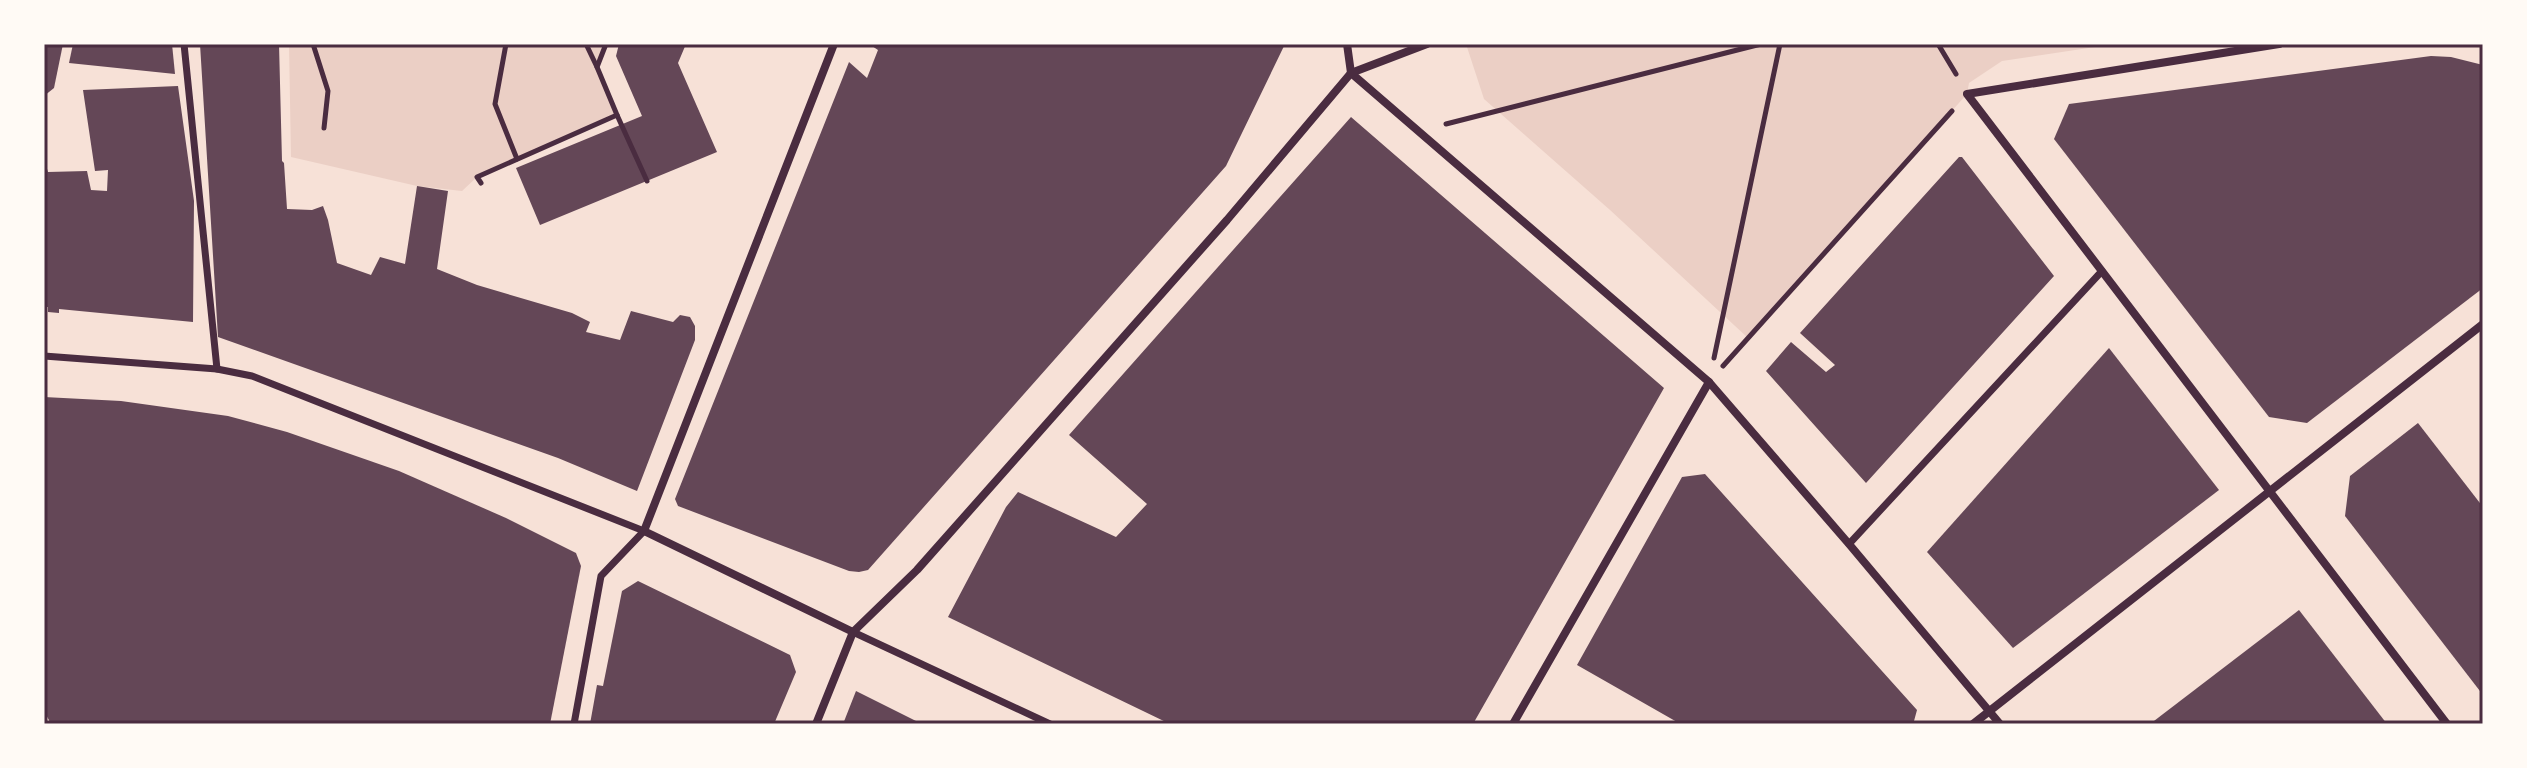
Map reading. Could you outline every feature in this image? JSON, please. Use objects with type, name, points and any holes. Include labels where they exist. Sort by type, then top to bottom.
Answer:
[{"type":"street","points":[[184,44],[217,369]]},
{"type":"street","points":[[574,724],[601,576],[644,531],[834,44]]},
{"type":"street","points":[[1347,44],[1351,73],[1709,382],[2000,724]]},
{"type":"street","points":[[816,724],[853,632],[927,558],[1227,220],[1351,73],[1427,44]]},
{"type":"street","points":[[2279,44],[1967,94],[2447,724]]},
{"type":"street","points":[[1849,544],[2102,271]]},
{"type":"street","points":[[1973,724],[2483,324]]},
{"type":"street","points":[[44,356],[217,369],[252,376],[644,531],[1050,724]]},
{"type":"street","points":[[1513,724],[1709,382]]},
{"type":"path","points":[[313,44],[328,91],[324,128]]},
{"type":"path","points":[[506,44],[495,104],[517,159]]},
{"type":"path","points":[[586,44],[647,181]]},
{"type":"path","points":[[597,67],[606,44]]},
{"type":"path","points":[[1418,131],[1761,44]]},
{"type":"path","points":[[1709,382],[1780,44]]},
{"type":"path","points":[[1709,382],[1967,94],[1938,44]]},
{"type":"path","points":[[481,183],[477,177],[617,115]]},
{"type":"shaded area","points":[[289,44],[606,44],[597,67],[617,115],[477,177],[462,191],[417,186],[291,157]]},
{"type":"shaded area","points":[[1466,44],[2115,44],[2002,61],[1969,83],[1967,94],[1748,338],[1484,99]]},
{"type":"building","points":[[44,44],[63,44],[54,88],[44,96]]},
{"type":"building","points":[[73,44],[172,44],[175,74],[69,63]]},
{"type":"building","points":[[200,44],[279,44],[282,161],[287,209],[312,210],[323,206],[337,263],[371,275],[380,257],[405,264],[417,186],[448,191],[437,269],[477,285],[572,313],[590,322],[586,332],[620,340],[631,311],[673,322],[680,315],[690,317],[695,326],[695,340],[637,491],[558,458],[218,337]]},
{"type":"building","points":[[619,44],[686,44],[678,63],[717,152],[540,225],[516,168],[642,116],[616,56]]},
{"type":"building","points":[[869,44],[1285,44],[1226,166],[868,570],[859,572],[849,571],[678,506],[675,499],[849,62],[867,78],[878,50]]},
{"type":"building","points":[[2431,56],[2451,57],[2483,65],[2483,288],[2307,423],[2269,417],[2054,139],[2069,104]]},
{"type":"building","points":[[178,86],[194,201],[193,322],[59,309],[59,313],[48,312],[48,307],[44,307],[44,159],[48,172],[87,171],[91,190],[107,191],[108,170],[95,171],[83,90]]},
{"type":"building","points":[[1351,117],[1664,388],[1473,724],[1170,724],[948,617],[1006,507],[1018,492],[1116,537],[1147,504],[1069,435]]},
{"type":"building","points":[[1959,157],[2054,276],[1866,483],[1766,371],[1791,342],[1826,372],[1835,365],[1800,333]]},
{"type":"building","points":[[2109,348],[2219,490],[2013,648],[1927,552]]},
{"type":"building","points":[[44,397],[121,401],[228,416],[287,432],[399,471],[576,553],[581,566],[550,724],[51,724],[44,711]]},
{"type":"building","points":[[2418,423],[2483,507],[2483,695],[2345,516],[2350,476]]},
{"type":"building","points":[[1705,474],[1917,710],[1911,724],[1676,724],[1577,665],[1682,477]]},
{"type":"building","points":[[638,581],[790,655],[796,672],[774,724],[590,724],[597,685],[603,686],[622,591]]},
{"type":"building","points":[[2299,610],[2387,724],[2150,724]]},
{"type":"building","points":[[856,691],[922,724],[843,724]]}]
